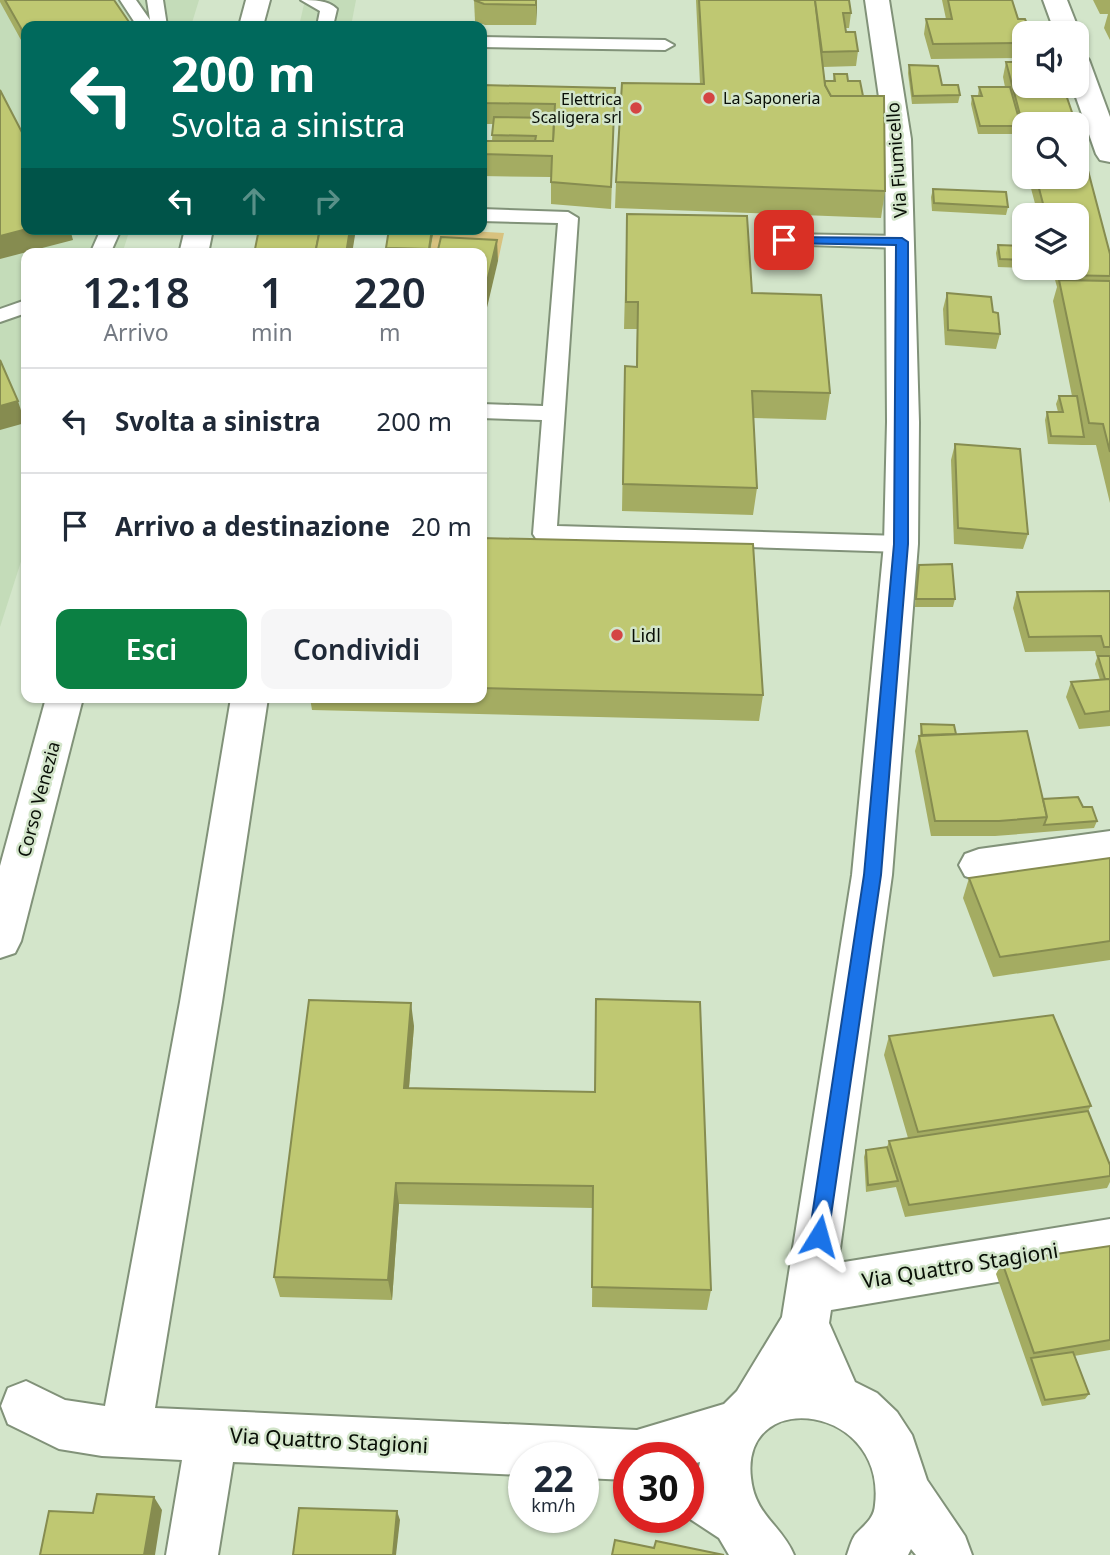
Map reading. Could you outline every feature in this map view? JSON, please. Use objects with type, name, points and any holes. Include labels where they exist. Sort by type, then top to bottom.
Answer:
[{"type":"street","points":[[252,21],[258,0]]},
{"type":"street","name":"Via Fiumicello","points":[[757,1545],[727,1497],[724,1467],[731,1439],[747,1417],[808,1307],[872,875],[901,544],[902,242],[898,139],[877,0]]},
{"type":"street","points":[[1055,0],[1062,21]]},
{"type":"street","points":[[1089,96],[1110,154]]},
{"type":"street","name":"Corso Venezia","points":[[0,941],[64,703]]},
{"type":"street","points":[[126,1431],[201,1002],[249,703]]},
{"type":"street","points":[[979,865],[1110,847]]},
{"type":"street","name":"Via Quattro Stagioni","points":[[808,1307],[1110,1241]]},
{"type":"street","points":[[808,1307],[837,1398],[851,1404],[875,1422],[892,1448],[901,1486],[901,1507],[891,1535],[873,1555]]},
{"type":"street","name":"Via Quattro Stagioni","points":[[678,1442],[747,1417],[769,1399],[795,1391],[823,1393],[837,1398]]},
{"type":"street","name":"Via Quattro Stagioni","points":[[26,1406],[59,1424],[102,1431],[613,1455]]},
{"type":"street","points":[[192,1555],[212,1435]]},
{"type":"street","points":[[901,1486],[946,1555]]},
{"type":"street","points":[[704,1501],[757,1545]]},
{"type":"lane","points":[[128,0],[142,21]]},
{"type":"lane","points":[[155,0],[158,21]]},
{"type":"lane","points":[[309,0],[329,9],[326,21]]},
{"type":"lane","points":[[487,42],[665,44]]},
{"type":"lane","points":[[487,215],[568,218],[545,534],[901,544]]},
{"type":"lane","points":[[784,240],[902,242]]},
{"type":"lane","points":[[0,316],[21,308]]},
{"type":"lane","points":[[487,411],[552,413]]},
{"type":"shaded area","points":[[0,0],[199,0],[193,21],[21,21],[21,235],[128,235],[124,248],[21,248],[21,562],[0,627]]},
{"type":"shaded area","points":[[305,0],[356,0],[352,21],[300,21]]},
{"type":"shaded area","points":[[504,233],[498,261],[487,256],[487,248],[431,248],[433,235]]},
{"type":"building","points":[[5,0],[114,0],[128,21],[21,21],[21,28]]},
{"type":"building","points":[[474,0],[536,0],[536,5],[484,4]]},
{"type":"building","points":[[699,0],[815,0],[825,85],[831,96],[884,96],[885,191],[616,182],[622,83],[704,84]]},
{"type":"building","points":[[815,0],[849,0],[851,13],[843,13],[846,32],[855,32],[858,51],[822,52]]},
{"type":"building","points":[[948,0],[1012,0],[1018,19],[1026,21],[1012,21],[1012,43],[933,44],[926,19],[952,19]]},
{"type":"building","points":[[1006,62],[1012,62],[1012,85]]},
{"type":"building","points":[[909,65],[938,66],[942,85],[958,85],[960,95],[913,96]]},
{"type":"building","points":[[834,74],[847,74],[848,81],[860,81],[863,96],[831,96],[825,81],[835,81]]},
{"type":"building","points":[[487,85],[615,88],[611,187],[551,182],[552,156],[487,154],[487,141],[553,141],[555,104],[487,103]]},
{"type":"building","points":[[979,87],[1010,87],[1017,112],[1012,112],[1012,126],[980,126],[972,96],[982,96]]},
{"type":"building","points":[[0,90],[21,130],[21,231],[0,236]]},
{"type":"building","points":[[1016,98],[1067,98],[1072,112],[1019,112]]},
{"type":"building","points":[[494,117],[554,118],[553,141],[535,141],[536,136],[492,135]]},
{"type":"building","points":[[1089,174],[1110,254],[1110,276],[1089,276],[1089,203],[1043,203],[1039,189],[1089,189]]},
{"type":"building","points":[[933,189],[1006,192],[1008,207],[934,203]]},
{"type":"building","points":[[627,214],[747,216],[752,293],[821,295],[830,393],[752,391],[757,488],[623,484],[625,366],[637,367],[638,302],[626,302]]},
{"type":"building","points":[[258,235],[319,235],[316,248],[255,248]]},
{"type":"building","points":[[319,235],[349,235],[347,248],[316,248]]},
{"type":"building","points":[[388,235],[431,235],[429,248],[386,248]]},
{"type":"building","points":[[441,237],[497,240],[487,282],[487,248],[438,248]]},
{"type":"building","points":[[998,245],[1012,246],[1012,260],[1000,259]]},
{"type":"building","points":[[1059,280],[1110,281],[1110,452],[1103,424],[1089,423]]},
{"type":"building","points":[[947,293],[991,297],[993,312],[998,313],[1000,334],[948,330]]},
{"type":"building","points":[[0,360],[18,401],[0,406]]},
{"type":"building","points":[[1059,396],[1077,396],[1084,437],[1051,436],[1047,412],[1063,412]]},
{"type":"building","points":[[955,444],[1020,449],[1028,534],[958,528]]},
{"type":"building","name":"Lidl","points":[[487,538],[753,544],[763,695],[487,688]]},
{"type":"building","points":[[952,564],[955,599],[916,599],[919,565]]},
{"type":"building","points":[[1110,591],[1110,647],[1104,647],[1101,636],[1029,637],[1017,592]]},
{"type":"building","points":[[1098,656],[1110,656],[1110,679],[1105,679]]},
{"type":"building","points":[[1110,679],[1110,711],[1085,714],[1071,682]]},
{"type":"building","points":[[921,724],[954,725],[956,734],[922,735]]},
{"type":"building","points":[[1027,731],[1047,817],[999,821],[935,821],[919,736]]},
{"type":"building","points":[[1078,797],[1083,807],[1092,807],[1097,821],[1044,825],[1047,817],[1043,799]]},
{"type":"building","points":[[1110,858],[1110,941],[1000,957],[969,878]]},
{"type":"building","points":[[596,999],[700,1002],[711,1290],[592,1287],[593,1186],[396,1183],[388,1280],[274,1277],[309,1000],[411,1003],[404,1088],[595,1092]]},
{"type":"building","points":[[1053,1015],[1091,1106],[918,1132],[889,1036]]},
{"type":"building","points":[[1088,1111],[1110,1165],[1110,1176],[909,1205],[889,1141]]},
{"type":"building","points":[[887,1147],[898,1181],[868,1185],[866,1150]]},
{"type":"building","points":[[1110,1246],[1110,1340],[1034,1353],[1002,1262]]},
{"type":"building","points":[[1073,1352],[1089,1394],[1045,1400],[1031,1358]]},
{"type":"building","points":[[97,1494],[154,1497],[144,1555],[40,1555],[49,1511],[93,1513]]},
{"type":"building","points":[[299,1508],[397,1511],[393,1555],[293,1555]]},
{"type":"building","points":[[615,1540],[654,1548],[656,1541],[724,1555],[612,1555]]},
{"type":"place","name":"La Saponeria","points":[[709,98]]},
{"type":"place","name":"Elettrica Scaligera srl","points":[[636,108]]},
{"type":"place","name":"Lidl","points":[[617,635]]},
{"type":"route","points":[[784,240],[902,242],[904,422],[901,544],[872,875],[819,1236]]}]
